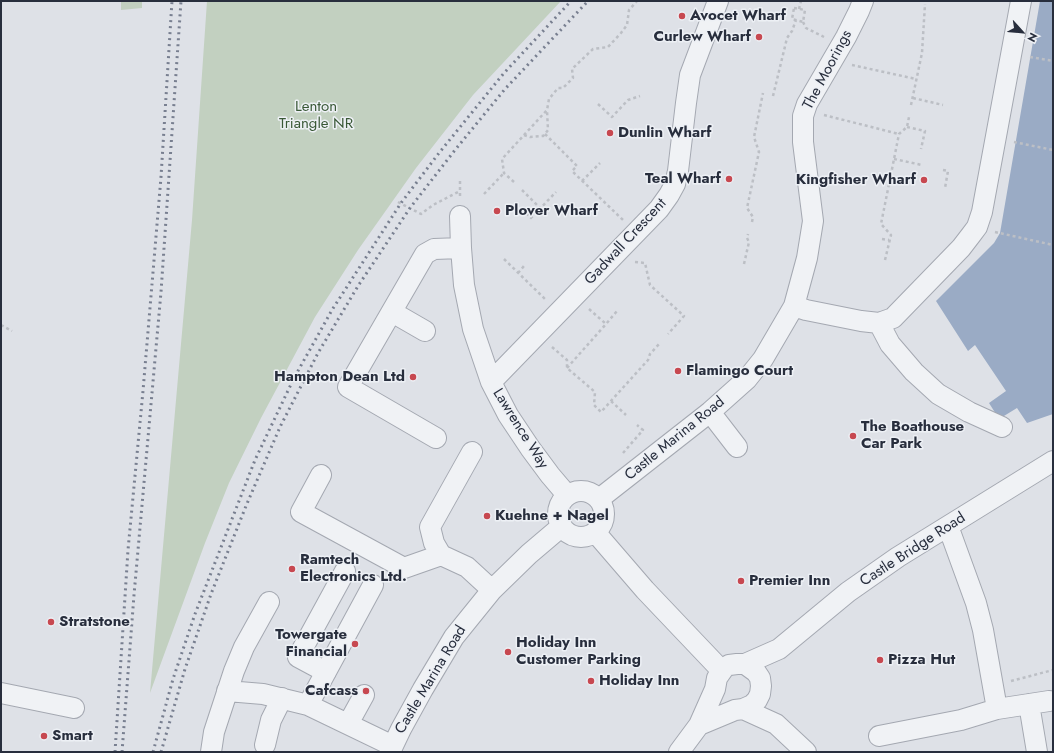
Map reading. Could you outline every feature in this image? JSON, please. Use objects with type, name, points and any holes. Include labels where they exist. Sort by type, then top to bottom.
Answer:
[{"type":"street","name":"Gadwall Crescent","points":[[491,382],[620,250],[659,209],[669,195],[675,184],[678,171],[690,75],[718,1]]},
{"type":"street","name":"The Moorings","points":[[794,306],[807,258],[813,221],[803,142],[803,120],[805,111],[807,104],[859,12],[863,1]]},
{"type":"street","points":[[794,306],[806,310],[861,321],[879,323],[892,318],[961,248],[977,227],[982,212],[1021,1]]},
{"type":"street","name":"Lawrence Way","points":[[460,216],[464,285],[473,329],[491,382],[508,415],[530,448],[567,495]]},
{"type":"street","points":[[436,438],[348,387],[425,254],[434,249],[461,248]]},
{"type":"street","name":"Castle Marina Road","points":[[599,499],[710,412],[747,379],[763,359],[794,306]]},
{"type":"street","points":[[392,312],[425,331]]},
{"type":"street","points":[[879,323],[890,344],[914,372],[938,394],[969,412],[1002,427]]},
{"type":"street","points":[[710,412],[737,447]]},
{"type":"street","points":[[472,452],[430,527],[434,543],[441,555],[467,567],[492,590]]},
{"type":"street","name":"Castle Bridge Road","points":[[718,680],[730,665],[745,664],[780,649],[848,592],[898,557],[1053,461]]},
{"type":"street","points":[[320,476],[301,512],[404,568],[441,555]]},
{"type":"street","points":[[580,490],[595,495],[599,499],[603,505],[604,513],[603,521],[595,532],[586,536],[578,537],[570,534],[562,526],[558,513],[560,505],[567,495],[580,490]]},
{"type":"street","name":"Castle Marina Road","points":[[391,749],[423,689],[454,637],[492,590],[529,554],[562,526]]},
{"type":"street","points":[[948,526],[976,602],[983,630],[997,709]]},
{"type":"street","points":[[595,532],[645,590],[718,680],[719,699],[727,707],[776,724],[806,752]]},
{"type":"street","points":[[326,672],[298,657],[345,571]]},
{"type":"street","points":[[308,705],[374,585]]},
{"type":"street","points":[[211,752],[214,732],[227,691],[244,647],[269,602]]},
{"type":"street","name":"Castle Bridge Road","points":[[699,725],[748,708],[757,700],[760,694],[761,684],[780,649]]},
{"type":"street","points":[[745,664],[756,672],[776,724]]},
{"type":"street","points":[[679,752],[699,725],[718,680]]},
{"type":"street","points":[[227,691],[263,694],[308,705],[348,724],[391,749]]},
{"type":"street","points":[[1,693],[74,708]]},
{"type":"street","points":[[348,724],[364,695]]},
{"type":"street","points":[[265,745],[272,720],[282,698]]},
{"type":"street","points":[[879,736],[961,720],[997,709],[1049,701]]},
{"type":"street","points":[[1029,704],[1037,752]]},
{"type":"path","points":[[524,135],[530,137],[543,136],[545,134],[548,130],[547,110],[549,100],[558,88],[564,88],[573,78],[572,69],[593,48],[608,47],[627,25],[629,10],[637,1]]},
{"type":"path","points":[[799,9],[801,1]]},
{"type":"path","points":[[911,104],[922,53],[925,4]]},
{"type":"path","points":[[802,22],[805,10],[794,8],[792,19],[802,22],[806,28],[836,53],[916,79]]},
{"type":"path","points":[[773,96],[787,38],[796,20]]},
{"type":"path","points":[[1030,57],[1053,61]]},
{"type":"path","points":[[752,222],[753,217],[747,208],[759,152],[754,137],[763,93]]},
{"type":"path","points":[[598,104],[612,117],[628,100],[640,96]]},
{"type":"path","points":[[912,98],[943,105]]},
{"type":"path","points":[[514,182],[504,173],[502,159],[547,110]]},
{"type":"path","points":[[805,111],[899,134]]},
{"type":"path","points":[[885,260],[890,235],[881,224],[899,134],[907,127],[909,117]]},
{"type":"path","points":[[907,127],[925,131],[921,149]]},
{"type":"path","points":[[545,134],[577,166],[572,171],[636,233]]},
{"type":"path","points":[[1015,142],[1053,150]]},
{"type":"path","points":[[894,159],[922,165]]},
{"type":"path","points":[[582,181],[600,163]]},
{"type":"path","points":[[943,170],[948,171],[945,188]]},
{"type":"path","points":[[484,194],[504,173]]},
{"type":"path","points":[[522,190],[540,208]]},
{"type":"path","points":[[398,202],[421,214],[433,205],[460,191]]},
{"type":"path","points":[[522,209],[531,218],[556,192]]},
{"type":"path","points":[[1000,233],[1053,245]]},
{"type":"path","points":[[744,264],[749,242],[748,234]]},
{"type":"path","points":[[882,239],[890,240]]},
{"type":"path","points":[[620,250],[633,262],[645,263],[650,285],[684,316],[668,334]]},
{"type":"path","points":[[504,259],[560,313]]},
{"type":"path","points":[[518,273],[524,266]]},
{"type":"path","points":[[576,296],[606,324]]},
{"type":"path","points":[[567,368],[617,311]]},
{"type":"path","points":[[1,325],[12,330]]},
{"type":"path","points":[[539,334],[567,360],[567,368],[595,392],[594,405],[601,412],[648,360],[650,354],[660,343]]},
{"type":"path","points":[[611,401],[626,414]]},
{"type":"path","points":[[623,453],[642,430],[637,425]]},
{"type":"path","points":[[993,686],[1029,678],[1053,670]]},
{"type":"green space","points":[[121,1],[142,1],[142,8],[121,10]]},
{"type":"green space","name":"Lenton Triangle NR","points":[[207,1],[561,1],[473,95],[416,168],[358,250],[315,317],[261,418],[229,483],[205,543],[150,693],[192,220]]},
{"type":"water","points":[[1040,1],[1053,1],[1053,414],[1027,423],[1017,408],[999,419],[989,403],[1006,391],[975,345],[968,351],[936,301],[994,243],[1000,233]]},
{"type":"railway","points":[[115,752],[128,550],[161,177],[172,1]]},
{"type":"railway","points":[[122,752],[134,595],[161,292],[181,1]]},
{"type":"railway","points":[[153,752],[173,679],[195,614],[255,460],[294,378],[332,310],[401,203],[439,153],[504,73],[571,1]]},
{"type":"railway","points":[[161,752],[185,669],[211,594],[246,506],[280,427],[318,353],[358,286],[410,208],[505,89],[588,1]]},
{"type":"place","name":"Avocet Wharf","points":[[682,16]]},
{"type":"place","name":"Curlew Wharf","points":[[759,37]]},
{"type":"place","name":"Dunlin Wharf","points":[[610,133]]},
{"type":"place","name":"Teal Wharf","points":[[729,179]]},
{"type":"place","name":"Kingfisher Wharf","points":[[924,180]]},
{"type":"place","name":"Plover Wharf","points":[[497,211]]},
{"type":"place","name":"Flamingo Court","points":[[678,371]]},
{"type":"place","name":"Hampton Dean Ltd","points":[[413,377]]},
{"type":"place","name":"The Boathouse Car Park","points":[[853,436]]},
{"type":"place","name":"Kuehne + Nagel","points":[[487,516]]},
{"type":"place","name":"Ramtech Electronics Ltd.","points":[[292,569]]},
{"type":"place","name":"Premier Inn","points":[[741,581]]},
{"type":"place","name":"Stratstone","points":[[51,622]]},
{"type":"place","name":"Towergate Financial","points":[[355,644]]},
{"type":"place","name":"Holiday Inn Customer Parking","points":[[508,652]]},
{"type":"place","name":"Pizza Hut","points":[[880,660]]},
{"type":"place","name":"Holiday Inn","points":[[591,681]]},
{"type":"place","name":"Cafcass","points":[[366,691]]},
{"type":"place","name":"Smart","points":[[44,736]]}]
